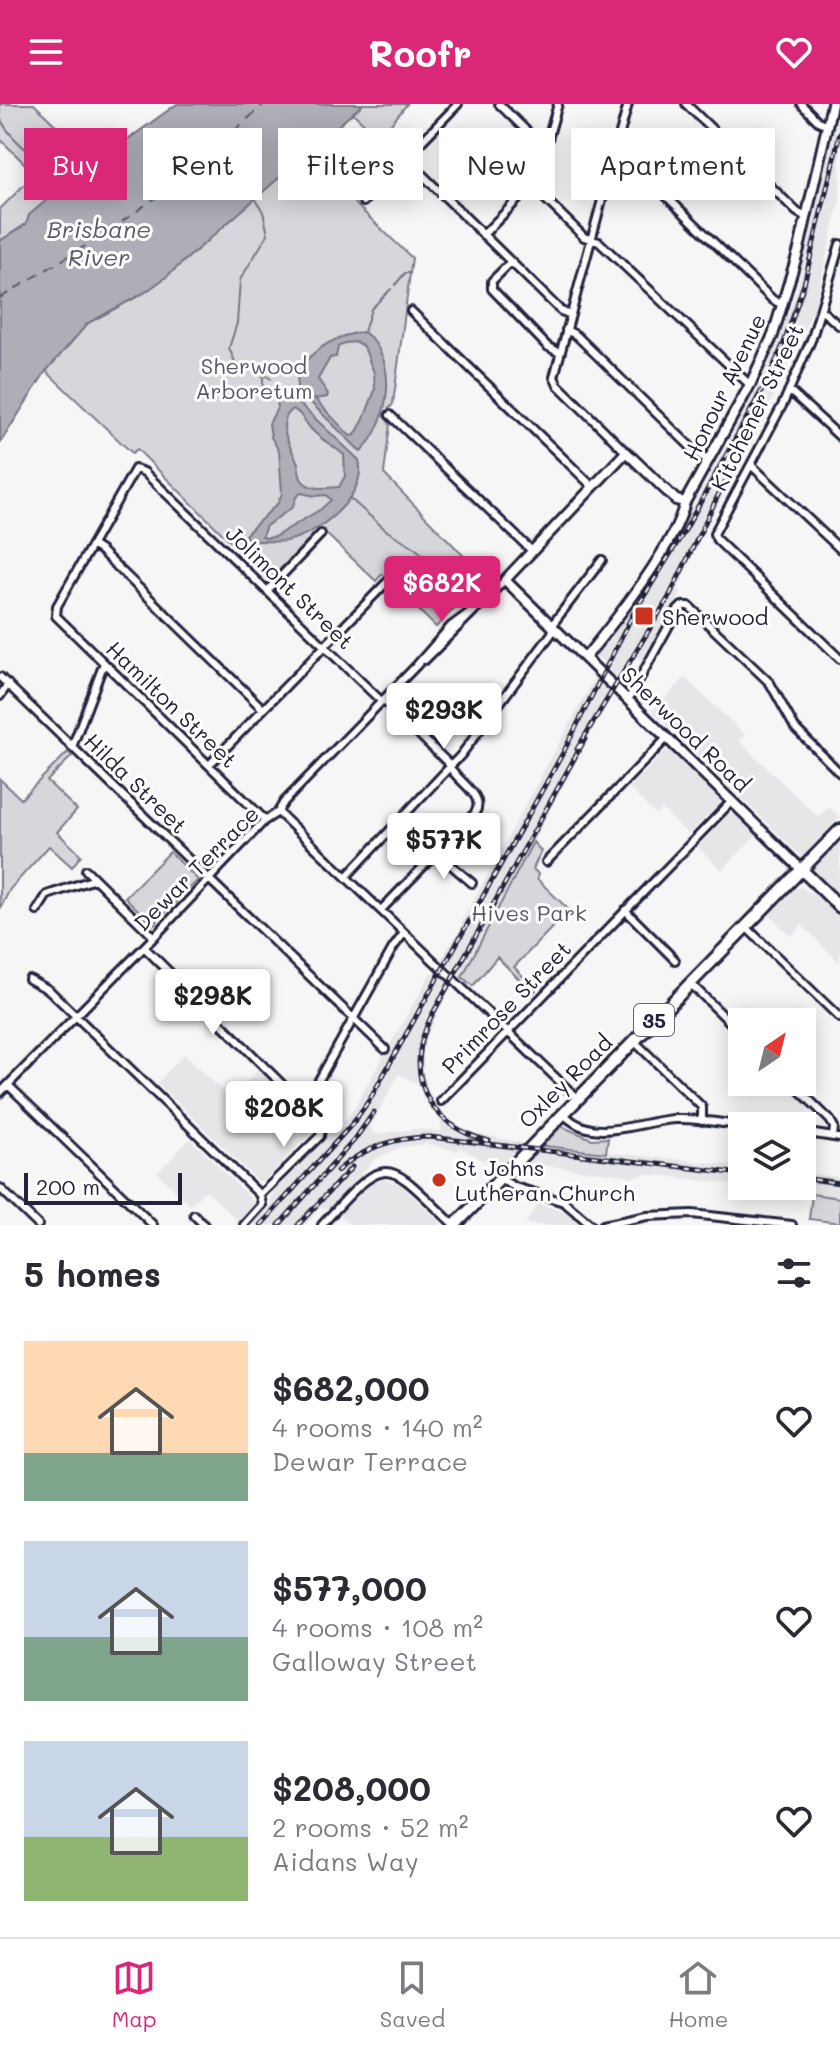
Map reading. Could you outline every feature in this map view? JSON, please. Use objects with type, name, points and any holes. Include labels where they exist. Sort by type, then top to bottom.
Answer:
[{"type":"main road","name":"Oxley Road","points":[[454,1225],[840,830]]},
{"type":"main road","name":"Sherwood Road","points":[[801,869],[840,907]]},
{"type":"main road","points":[[788,882],[815,883]]},
{"type":"street","points":[[423,140],[458,104]]},
{"type":"street","points":[[499,104],[524,128]]},
{"type":"street","points":[[552,128],[558,104]]},
{"type":"street","points":[[621,128],[628,104]]},
{"type":"street","points":[[686,104],[797,212],[806,217]]},
{"type":"street","points":[[801,104],[818,121],[827,125]]},
{"type":"street","name":"Honour Avenue","points":[[585,658],[659,557],[773,335],[806,217],[832,104]]},
{"type":"street","points":[[423,177],[561,311],[571,315]]},
{"type":"street","points":[[483,235],[518,200]]},
{"type":"street","points":[[546,200],[584,237],[600,243],[750,385]]},
{"type":"street","points":[[602,200],[554,380],[676,500],[685,502]]},
{"type":"street","points":[[670,200],[773,300],[783,305]]},
{"type":"street","name":"Kitchener Street","points":[[840,244],[822,311],[789,390],[715,528],[714,536],[840,659]]},
{"type":"street","points":[[511,262],[492,281],[492,289],[547,346],[560,353]]},
{"type":"street","points":[[411,311],[593,487]]},
{"type":"street","points":[[822,311],[840,326]]},
{"type":"street","points":[[566,330],[576,335],[698,454],[709,461]]},
{"type":"street","points":[[789,390],[840,437]]},
{"type":"street","points":[[390,415],[531,550]]},
{"type":"street","name":"Dewar Terrace","points":[[0,1093],[265,820],[278,812],[283,803],[416,666],[451,636],[626,452]]},
{"type":"street","points":[[751,465],[840,549]]},
{"type":"street","name":"Jolimont Street","points":[[92,545],[131,474],[136,469],[144,472],[383,701],[477,797],[477,811],[436,852]]},
{"type":"street","points":[[267,591],[321,534]]},
{"type":"street","points":[[92,545],[263,709]]},
{"type":"street","name":"Hamilton Street","points":[[92,545],[55,612],[59,620],[265,820]]},
{"type":"street","points":[[346,877],[450,768],[552,633],[555,621],[602,560]]},
{"type":"street","name":"Sherwood Road","points":[[505,580],[801,869]]},
{"type":"street","points":[[209,765],[386,583]]},
{"type":"street","points":[[628,700],[677,611],[685,605],[693,608],[766,678],[797,731],[840,773]]},
{"type":"street","points":[[72,747],[104,663]]},
{"type":"street","name":"Hilda Street","points":[[0,677],[385,1049]]},
{"type":"street","points":[[0,696],[8,684]]},
{"type":"street","points":[[546,862],[667,738]]},
{"type":"street","name":"Primrose Street","points":[[441,1101],[732,801]]},
{"type":"street","points":[[278,812],[577,1098]]},
{"type":"street","points":[[381,910],[436,852],[472,883]]},
{"type":"street","points":[[86,870],[154,937]]},
{"type":"street","points":[[37,911],[47,895],[95,879]]},
{"type":"street","points":[[625,910],[675,960]]},
{"type":"street","points":[[745,926],[840,1018]]},
{"type":"street","points":[[305,1105],[404,933]]},
{"type":"street","points":[[144,947],[321,1122],[322,1132],[260,1195]]},
{"type":"street","points":[[29,979],[43,984],[260,1195],[262,1205],[244,1225]]},
{"type":"street","points":[[690,983],[728,1020]]},
{"type":"street","points":[[634,1041],[702,1107],[702,1121]]},
{"type":"street","points":[[8,1085],[153,1225]]},
{"type":"street","points":[[805,1096],[830,1120],[837,1137],[816,1134]]},
{"type":"street","points":[[562,1113],[575,1125],[595,1131],[675,1119],[728,1124]]},
{"type":"street","points":[[322,1225],[361,1182],[377,1173],[392,1172],[404,1176],[454,1225]]},
{"type":"street","points":[[500,1179],[515,1187],[564,1202],[591,1225]]},
{"type":"street","points":[[1,1190],[38,1225]]},
{"type":"street","points":[[603,1225],[647,1216],[692,1214],[792,1225]]},
{"type":"street","points":[[194,1215],[204,1225]]},
{"type":"shaded area","points":[[840,106],[840,199],[814,308],[755,437],[700,538],[678,589],[681,594],[671,611],[664,610],[670,614],[646,662],[636,656],[622,680],[619,680],[609,671],[610,668],[603,665],[605,662],[595,656],[639,596],[642,597],[644,588],[681,528],[763,377],[797,290]]},
{"type":"shaded area","points":[[595,677],[611,695],[462,977],[442,958]]},
{"type":"shaded area","points":[[685,678],[745,735],[739,741],[818,817],[829,807],[840,817],[802,857],[652,711]]},
{"type":"shaded area","points":[[665,751],[670,752],[720,799],[720,804],[688,834],[662,809],[656,815],[629,788]]},
{"type":"shaded area","points":[[734,814],[756,836],[722,870],[697,847],[728,815]]},
{"type":"shaded area","points":[[840,840],[840,898],[814,872],[813,867]]},
{"type":"shaded area","points":[[801,887],[816,895],[840,918],[840,963],[802,925],[791,936],[768,914],[793,890]]},
{"type":"shaded area","points":[[431,973],[437,973],[450,985],[423,1045],[423,1071],[430,1095],[444,1115],[458,1126],[473,1133],[524,1143],[497,1168],[460,1148],[457,1151],[426,1144],[401,1147],[374,1160],[328,1209],[320,1208],[305,1225],[253,1225],[270,1206],[272,1193],[331,1133],[340,1128]],"holes":[[[399,1074],[417,1083],[428,1106],[441,1122],[441,1131],[416,1129],[375,1134],[370,1127]]]},
{"type":"shaded area","points":[[184,1054],[230,1099],[258,1070],[314,1126],[314,1130],[264,1181],[258,1181],[157,1083]]},
{"type":"shaded area","points":[[190,1139],[256,1204],[239,1222],[206,1190],[190,1205],[157,1173]]},
{"type":"shaded area","points":[[536,1145],[728,1165],[728,1183],[646,1174],[629,1178],[628,1175],[529,1164],[530,1151]]},
{"type":"shaded area","points":[[816,1174],[840,1177],[840,1198],[816,1194]]},
{"type":"shaded area","points":[[384,1179],[401,1185],[440,1222],[437,1225],[350,1225],[339,1214],[372,1183]]},
{"type":"shaded area","points":[[538,1204],[566,1212],[580,1225],[530,1225],[526,1222]]},
{"type":"green space","points":[[0,104],[34,104],[58,128],[24,128],[24,163],[0,139]]},
{"type":"green space","points":[[363,104],[407,104],[388,128],[369,128],[353,113]]},
{"type":"green space","name":"Sherwood Arboretum","points":[[278,178],[278,200],[351,200],[412,258],[393,404],[383,415],[390,424],[384,474],[491,584],[453,609],[436,627],[382,574],[376,581],[321,529],[269,580],[137,449],[132,453],[46,371],[88,323],[144,293],[166,277],[253,200],[262,200],[262,192]]},
{"type":"green space","points":[[24,185],[24,200],[49,200],[26,224],[0,241],[0,209]]},
{"type":"green space","points":[[68,752],[72,756],[47,781],[77,810],[57,832],[81,855],[72,867],[49,846],[10,889],[0,909],[0,779],[21,799]]},
{"type":"green space","name":"Hives Park","points":[[533,842],[541,851],[533,869],[538,874],[537,879],[569,910],[514,967],[536,990],[533,993],[497,957],[473,986],[462,977]]},
{"type":"green space","points":[[170,852],[198,880],[153,925],[125,897]]},
{"type":"green space","points":[[558,1125],[592,1139],[608,1138],[606,1153],[536,1145]]},
{"type":"green space","points":[[816,1195],[840,1198],[840,1223],[809,1219],[811,1200],[816,1200]]},
{"type":"water","name":"Brisbane River","points":[[177,104],[363,104],[336,128],[278,128],[278,179],[262,193],[262,128],[144,128]]},
{"type":"water","name":"Brisbane River","points":[[143,128],[143,200],[254,200],[166,277],[144,293],[88,323],[46,371],[0,443],[0,241],[26,224],[29,215],[47,200],[127,200],[127,140]]},
{"type":"water","points":[[364,332],[375,344],[387,374],[387,391],[379,424],[361,452],[297,389],[298,377],[309,357],[330,342]],"holes":[[[356,342],[364,347],[374,373],[375,390],[363,421],[355,435],[350,436],[315,399],[327,397],[328,394],[318,379],[330,358],[336,357],[338,347]]]},
{"type":"water","points":[[285,390],[359,460],[360,474],[356,487],[338,512],[312,531],[286,541],[249,542],[245,535],[278,503],[282,493],[279,451],[271,437],[269,424]],"holes":[[[293,409],[315,433],[344,455],[345,476],[339,487],[314,487],[305,484],[301,478],[284,427],[287,415]],[[301,493],[326,495],[331,500],[274,537],[262,536],[266,526],[293,507]]]},
{"type":"waterway","points":[[0,118],[24,147]]},
{"type":"waterway","points":[[256,200],[263,212],[268,234],[240,280],[237,323],[229,348],[236,364],[255,369],[271,379]]},
{"type":"waterway","points":[[395,285],[405,273],[409,273]]},
{"type":"waterway","points":[[364,332],[371,309],[391,289]]},
{"type":"waterway","points":[[263,375],[263,390],[266,393]]},
{"type":"waterway","points":[[349,498],[353,501]]},
{"type":"waterway","points":[[354,502],[387,531],[422,554],[427,566],[489,590]]},
{"type":"ferry route","points":[[0,298],[100,237],[175,184],[264,104]]},
{"type":"railway","points":[[261,1225],[353,1123],[370,1099],[564,751],[633,614],[684,532],[767,381],[804,284],[840,133]]},
{"type":"railway","points":[[577,749],[669,597],[724,483]]},
{"type":"railway","points":[[489,1141],[467,1134],[435,1110],[420,1076],[419,1057],[423,1036],[585,739]]},
{"type":"railway","points":[[279,1225],[355,1139],[374,1112]]},
{"type":"railway","points":[[337,1171],[380,1145],[430,1137],[728,1172]]},
{"type":"railway","points":[[298,1225],[352,1167]]},
{"type":"railway","points":[[816,1180],[840,1183]]},
{"type":"place","name":"Sherwood","points":[[644,616]]},
{"type":"place","name":"St Johns Lutheran Church","points":[[439,1180]]}]
